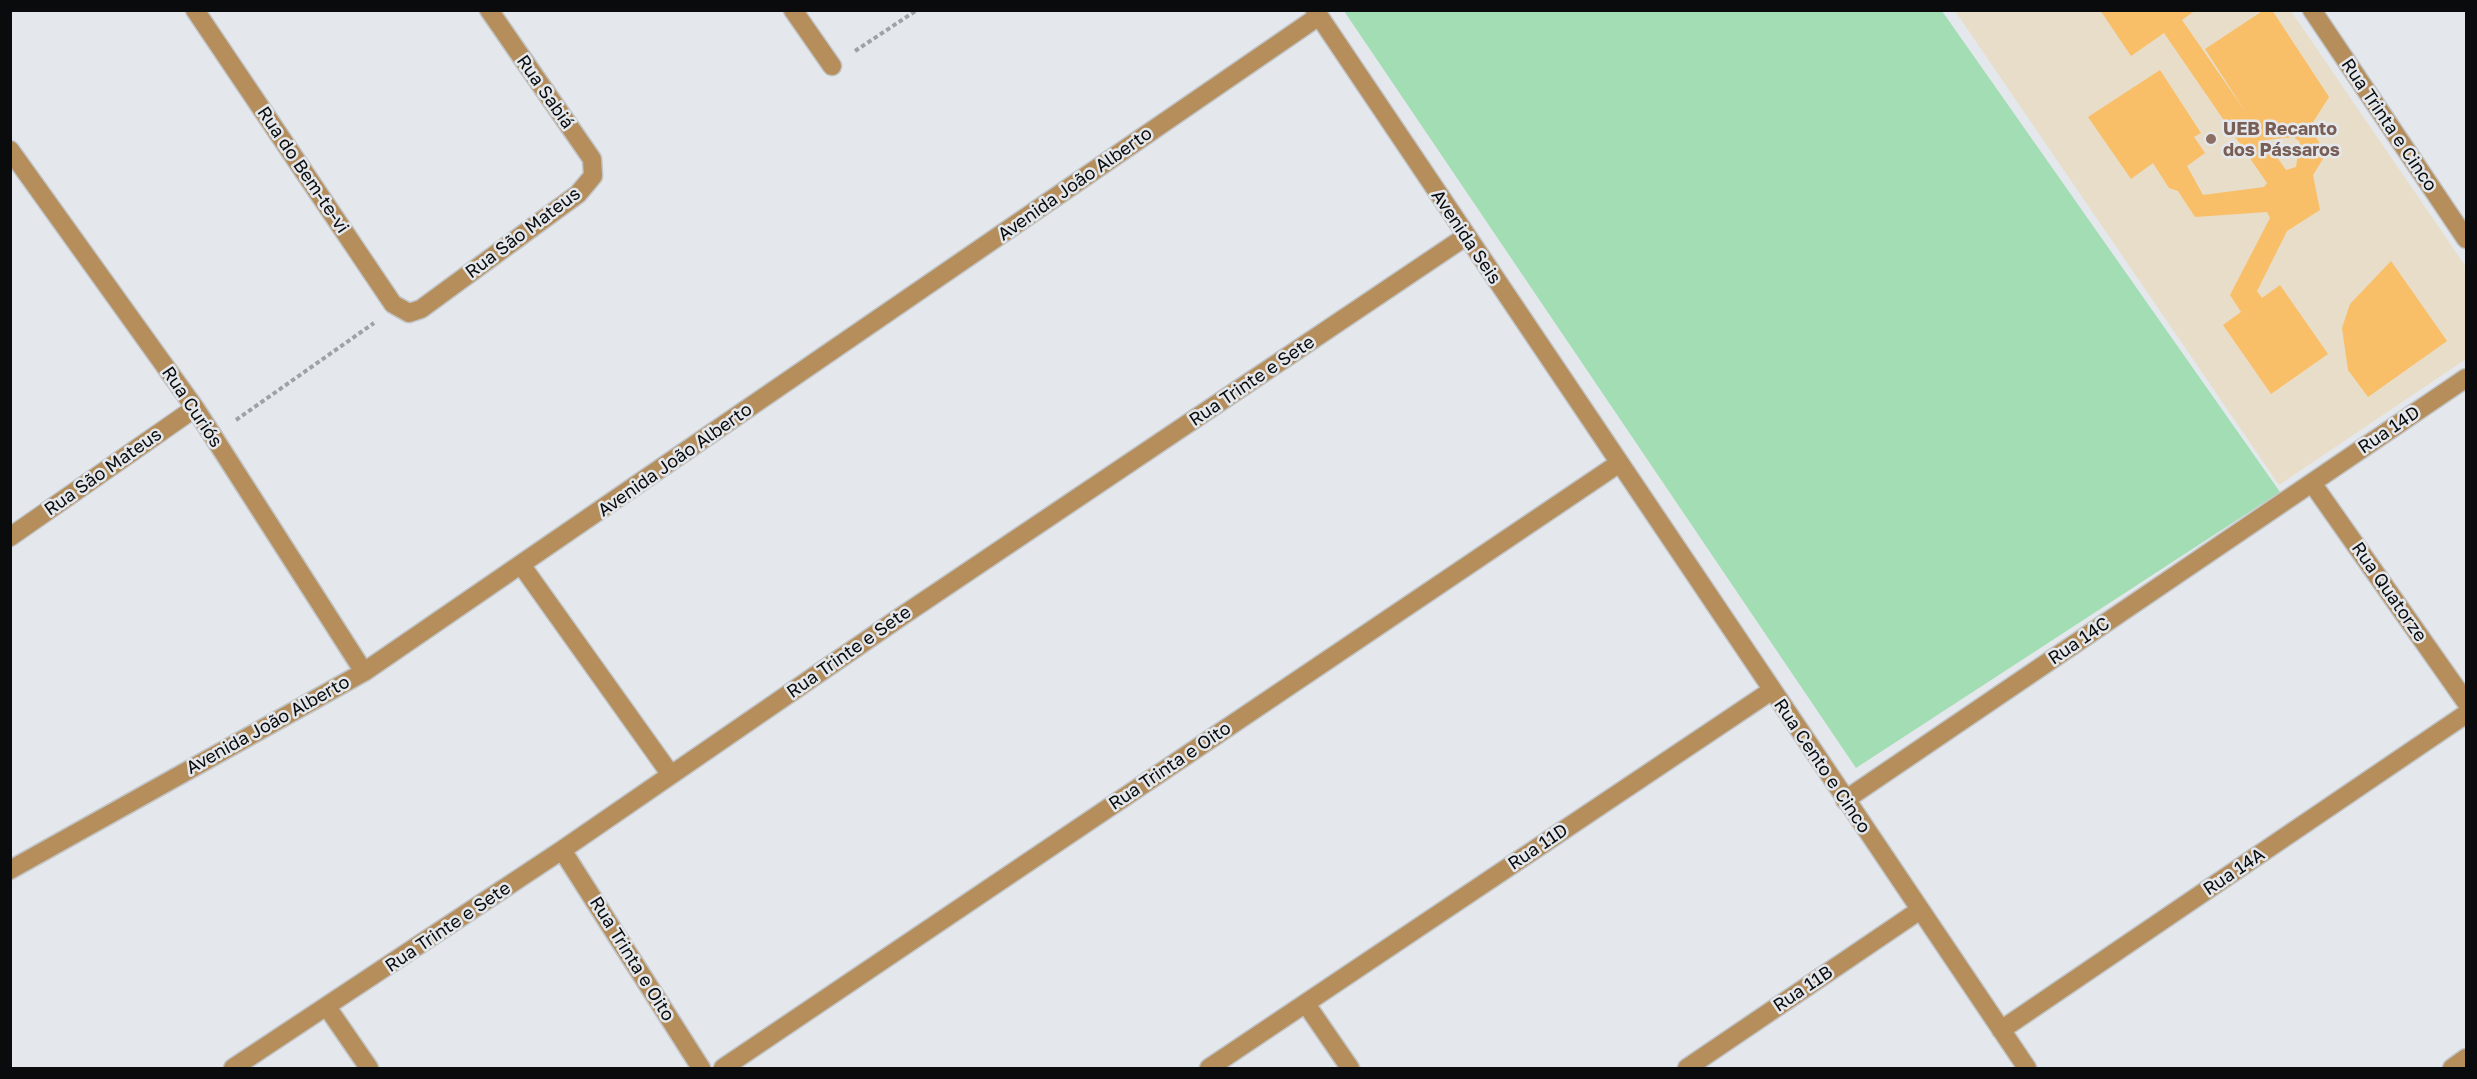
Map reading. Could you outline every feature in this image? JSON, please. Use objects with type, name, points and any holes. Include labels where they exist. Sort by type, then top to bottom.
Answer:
[{"type":"street","name":"Rua do Bem-te-vi","points":[[195,10],[396,307]]},
{"type":"street","name":"Rua Sabiá","points":[[489,10],[592,159],[593,176]]},
{"type":"street","points":[[793,10],[832,66]]},
{"type":"street","name":"Rua Trinta e Cinco","points":[[2312,10],[2466,239]]},
{"type":"street","name":"Avenida Seis","points":[[1317,13],[1618,464]]},
{"type":"street","name":"Avenida João Alberto","points":[[10,870],[364,672],[522,566],[1317,13]]},
{"type":"street","name":"Rua Curiós","points":[[10,150],[195,408],[364,672]]},
{"type":"street","name":"Rua São Mateus","points":[[396,307],[409,313],[421,309],[578,194],[593,176]]},
{"type":"street","name":"Rua Trinte e Sete","points":[[233,1068],[562,850],[899,618],[1466,237]]},
{"type":"street","name":"Rua 14D","points":[[2312,483],[2466,378]]},
{"type":"street","name":"Rua São Mateus","points":[[10,537],[195,408]]},
{"type":"street","name":"Rua Cento e Cinco","points":[[1618,464],[2027,1068]]},
{"type":"street","name":"Rua Trinta e Oito","points":[[723,1068],[1618,464]]},
{"type":"street","name":"Rua Quatorze","points":[[2312,483],[2466,702]]},
{"type":"street","name":"Rua 14C","points":[[1845,800],[2312,483]]},
{"type":"street","points":[[522,566],[670,775]]},
{"type":"street","name":"Rua 11D","points":[[1209,1068],[1771,690]]},
{"type":"street","name":"Rua 14A","points":[[2001,1030],[2466,714]]},
{"type":"street","name":"Rua Trinta e Oito","points":[[562,850],[701,1068]]},
{"type":"street","name":"Rua 11B","points":[[1687,1068],[1920,910]]},
{"type":"street","points":[[1306,1004],[1350,1068]]},
{"type":"street","points":[[327,1007],[369,1068]]},
{"type":"street","points":[[2452,1068],[2466,1058]]},
{"type":"path","points":[[832,66],[917,10]]},
{"type":"path","points":[[213,436],[396,307]]},
{"type":"shaded area","name":"UEB Recanto dos Pássaros","points":[[1955,11],[2291,11],[2466,267],[2466,359],[2279,485]]},
{"type":"green space","points":[[1344,11],[1942,11],[2280,492],[1856,768]]},
{"type":"building","points":[[2100,10],[2196,10],[2182,20],[2245,111],[2205,49],[2264,10],[2272,10],[2329,97],[2310,127],[2326,154],[2313,175],[2320,210],[2287,231],[2257,291],[2262,298],[2280,285],[2328,354],[2271,394],[2223,325],[2241,312],[2230,295],[2270,218],[2267,212],[2195,217],[2178,191],[2169,188],[2153,163],[2131,179],[2088,117],[2160,70],[2201,133],[2194,137],[2205,153],[2187,166],[2203,195],[2264,187],[2267,183],[2164,33],[2131,56]],"holes":[[[2294,137],[2300,142],[2296,167],[2286,170],[2265,140]]]},
{"type":"building","points":[[2391,261],[2447,341],[2368,397],[2348,370],[2342,328],[2350,304]]},
{"type":"place","name":"UEB Recanto dos Pássaros","points":[[2211,139]]}]
